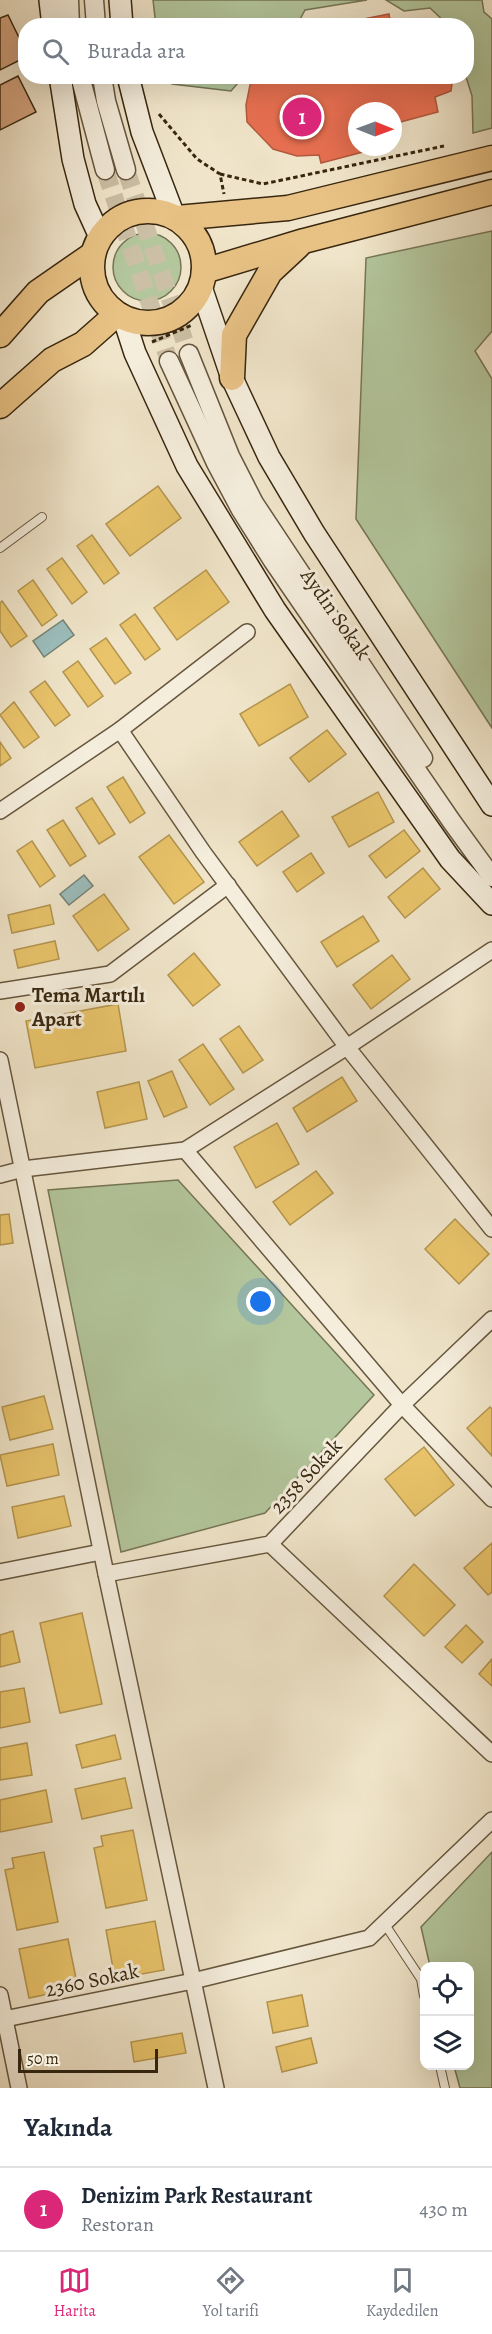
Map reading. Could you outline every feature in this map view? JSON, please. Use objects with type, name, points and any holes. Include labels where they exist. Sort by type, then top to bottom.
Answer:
[{"type":"main road","points":[[50,0],[52,18]]},
{"type":"main road","points":[[120,0],[121,18]]},
{"type":"main road","points":[[61,84],[73,159],[96,245],[92,273],[97,292],[108,308],[121,316],[142,323],[160,322],[177,315],[191,303],[202,279],[304,241],[492,192]]},
{"type":"main road","points":[[130,84],[142,132],[175,217]]},
{"type":"main road","points":[[175,217],[288,208],[492,158]]},
{"type":"main road","points":[[0,335],[38,292],[96,245],[111,224],[125,215],[141,210],[158,211],[175,217],[189,228],[198,241],[203,256],[202,279],[232,378],[269,457],[314,533],[492,805]]},
{"type":"main road","points":[[232,378],[234,334],[270,272],[304,241]]},
{"type":"main road","points":[[121,316],[135,353],[187,466],[275,610],[450,859],[492,904]]},
{"type":"main road","points":[[0,406],[52,360],[82,344],[121,316]]},
{"type":"street","points":[[69,0],[70,18]]},
{"type":"street","points":[[94,0],[95,18]]},
{"type":"street","points":[[83,84],[105,170]]},
{"type":"street","points":[[103,84],[126,170]]},
{"type":"street","points":[[189,354],[230,456],[254,503],[492,862]]},
{"type":"street","name":"Aydin Sokak","points":[[169,361],[216,463],[247,520],[452,822],[492,877]]},
{"type":"street","points":[[0,811],[120,730],[247,632]]},
{"type":"street","points":[[120,730],[228,885],[347,1047],[492,1229]]},
{"type":"street","points":[[0,992],[110,974],[228,885]]},
{"type":"street","points":[[0,1175],[23,1169],[185,1150],[347,1047],[492,950]]},
{"type":"street","points":[[0,1060],[101,1552],[216,2088]]},
{"type":"street","points":[[185,1150],[402,1405],[492,1499]]},
{"type":"street","name":"2358 Sokak","points":[[106,1574],[270,1544],[402,1405],[492,1319]]},
{"type":"street","points":[[270,1544],[492,1754]]},
{"type":"street","points":[[0,1572],[101,1552]]},
{"type":"street","name":"2360 Sokak","points":[[3,2020],[193,1981],[369,1938],[492,1820]]},
{"type":"street","points":[[0,1995],[3,2020],[19,2088]]},
{"type":"lane","points":[[0,548],[42,517]]},
{"type":"lane","points":[[384,1923],[420,1977]]},
{"type":"lane","points":[[441,2070],[445,2088]]},
{"type":"path","points":[[220,174],[263,184],[446,146]]},
{"type":"path","points":[[135,353],[141,346],[212,317]]},
{"type":"green space","points":[[153,0],[367,0],[305,10],[301,18],[155,18]]},
{"type":"green space","points":[[386,0],[482,0],[484,12],[492,19],[492,128],[473,133],[472,96],[468,84],[474,84],[474,18],[441,18],[430,8],[404,11]]},
{"type":"green space","points":[[172,84],[237,84],[231,91]]},
{"type":"green space","points":[[492,231],[492,331],[475,351],[492,379],[492,728],[356,519],[366,258]]},
{"type":"green space","points":[[154,233],[166,239],[175,248],[181,260],[179,280],[171,291],[154,301],[140,301],[123,291],[115,280],[113,260],[123,243],[134,235]]},
{"type":"green space","points":[[178,1180],[374,1395],[265,1513],[121,1552],[48,1190]]},
{"type":"green space","points":[[492,1852],[492,2088],[460,2088],[455,2070],[474,2070],[474,1962],[429,1962],[421,1927]]},
{"type":"water","points":[[63,620],[74,635],[44,657],[33,641]]},
{"type":"water","points":[[84,875],[93,886],[69,905],[60,894]]},
{"type":"building: Konut","points":[[158,486],[181,518],[130,556],[106,524]]},
{"type":"building: Konut","points":[[92,535],[119,573],[104,584],[77,546]]},
{"type":"building: Konut","points":[[62,558],[87,592],[72,604],[47,569]]},
{"type":"building: Konut","points":[[206,570],[229,602],[177,640],[154,608]]},
{"type":"building: Konut","points":[[33,580],[57,615],[42,626],[18,591]]},
{"type":"building: Konut","points":[[2,601],[27,636],[11,647],[0,631],[0,603]]},
{"type":"building: Konut","points":[[135,614],[160,649],[145,660],[120,625]]},
{"type":"building: Konut","points":[[106,638],[131,673],[115,684],[90,649]]},
{"type":"building: Konut","points":[[78,661],[103,696],[88,707],[63,672]]},
{"type":"building: Konut","points":[[45,681],[70,715],[55,726],[30,692]]},
{"type":"building: Konut","points":[[290,684],[308,717],[259,746],[240,714]]},
{"type":"building: Konut","points":[[14,702],[39,737],[24,748],[0,715]]},
{"type":"building: Konut","points":[[327,730],[346,754],[309,782],[290,758]]},
{"type":"building: Konut","points":[[0,742],[11,758],[0,766]]},
{"type":"building: Konut","points":[[123,777],[145,813],[130,823],[107,787]]},
{"type":"building: Konut","points":[[378,792],[394,822],[349,847],[332,817]]},
{"type":"building: Konut","points":[[92,798],[115,834],[99,844],[76,808]]},
{"type":"building: Konut","points":[[282,811],[299,836],[257,866],[239,842]]},
{"type":"building: Konut","points":[[63,820],[86,856],[70,866],[47,830]]},
{"type":"building: Konut","points":[[404,830],[420,851],[386,878],[369,856]]},
{"type":"building: Konut","points":[[169,835],[204,882],[174,904],[139,857]]},
{"type":"building: Konut","points":[[32,841],[55,876],[40,887],[17,851]]},
{"type":"building: Konut","points":[[311,853],[324,873],[297,892],[283,872]]},
{"type":"building: Konut","points":[[423,868],[440,889],[405,918],[388,897]]},
{"type":"building: Konut","points":[[104,894],[129,929],[98,951],[73,916]]},
{"type":"building: Konut","points":[[50,905],[54,924],[12,933],[8,915]]},
{"type":"building: Konut","points":[[363,916],[379,941],[337,967],[321,942]]},
{"type":"building: Konut","points":[[55,941],[59,959],[18,968],[14,950]]},
{"type":"building: Konut","points":[[194,953],[220,985],[193,1006],[168,975]]},
{"type":"building: Konut","points":[[392,955],[410,979],[371,1009],[353,985]]},
{"type":"building: Konut","points":[[118,1004],[126,1051],[35,1068],[26,1021]]},
{"type":"building: Konut","points":[[239,1026],[263,1060],[243,1073],[220,1039]]},
{"type":"building: Konut","points":[[203,1044],[234,1089],[210,1105],[179,1060]]},
{"type":"building: Konut","points":[[172,1071],[187,1107],[164,1117],[148,1081]]},
{"type":"building: Konut","points":[[342,1077],[357,1101],[307,1132],[293,1108]]},
{"type":"building: Konut","points":[[139,1082],[147,1119],[105,1128],[97,1092]]},
{"type":"building: Konut","points":[[277,1123],[299,1164],[256,1188],[234,1147]]},
{"type":"building: Konut","points":[[316,1171],[333,1193],[290,1225],[273,1202]]},
{"type":"building: Konut","points":[[9,1214],[13,1243],[0,1245],[0,1215]]},
{"type":"building: Konut","points":[[455,1219],[489,1254],[459,1284],[425,1249]]},
{"type":"building: Konut","points":[[44,1396],[53,1429],[10,1440],[2,1407]]},
{"type":"building: Konut","points":[[490,1407],[492,1409],[492,1456],[467,1428]]},
{"type":"building: Konut","points":[[53,1444],[59,1475],[7,1486],[0,1455]]},
{"type":"building: Konut","points":[[424,1447],[454,1485],[415,1516],[385,1479]]},
{"type":"building: Konut","points":[[64,1496],[71,1526],[18,1538],[12,1507]]},
{"type":"building: Konut","points":[[492,1543],[492,1592],[488,1595],[464,1568]]},
{"type":"building: Konut","points":[[414,1564],[455,1605],[424,1636],[384,1596]]},
{"type":"building: Konut","points":[[82,1613],[102,1704],[60,1713],[40,1623]]},
{"type":"building: Konut","points":[[466,1625],[483,1642],[462,1663],[445,1647]]},
{"type":"building: Konut","points":[[13,1631],[20,1662],[0,1667],[0,1635]]},
{"type":"building: Konut","points":[[492,1659],[492,1686],[479,1674]]},
{"type":"building: Konut","points":[[24,1688],[30,1722],[0,1728],[0,1692]]},
{"type":"building: Konut","points":[[115,1735],[121,1759],[82,1768],[76,1745]]},
{"type":"building: Konut","points":[[27,1743],[32,1775],[0,1780],[0,1748]]},
{"type":"building: Konut","points":[[125,1778],[132,1808],[82,1819],[75,1789]]},
{"type":"building: Konut","points":[[46,1790],[52,1822],[0,1832],[0,1800]]},
{"type":"building: Konut","points":[[133,1830],[147,1900],[106,1908],[94,1848],[103,1846],[101,1836]]},
{"type":"building: Konut","points":[[44,1852],[58,1922],[17,1930],[5,1870],[14,1868],[12,1858]]},
{"type":"building: Konut","points":[[155,1921],[164,1970],[115,1979],[106,1930]]},
{"type":"building: Konut","points":[[68,1939],[78,1988],[29,1998],[19,1949]]},
{"type":"building: Konut","points":[[302,1995],[308,2026],[273,2033],[267,2002]]},
{"type":"building: Konut","points":[[182,2033],[186,2053],[134,2062],[131,2042]]},
{"type":"building: Konut","points":[[311,2038],[317,2063],[282,2072],[276,2047]]},
{"type":"building: Ticaret","points":[[389,14],[390,18],[369,18]]},
{"type":"building: Ticaret","points":[[251,84],[452,84],[451,91],[435,97],[438,112],[402,122],[402,102],[348,102],[348,156],[321,163],[319,155],[297,156],[273,149],[247,122],[246,105]]},
{"type":"building: Diğer","points":[[8,15],[18,36],[18,61],[0,70],[0,18]]},
{"type":"building: Diğer","points":[[18,76],[18,84],[22,84],[36,112],[0,130],[0,85]]},
{"type":"tunnel","points":[[105,170],[169,361]]},
{"type":"tunnel","points":[[126,170],[189,354]]},
{"type":"place","name":"Denizim Park Restaurant","points":[[302,117]]},
{"type":"place","name":"Tema Martılı Apart","points":[[20,1007]]}]
